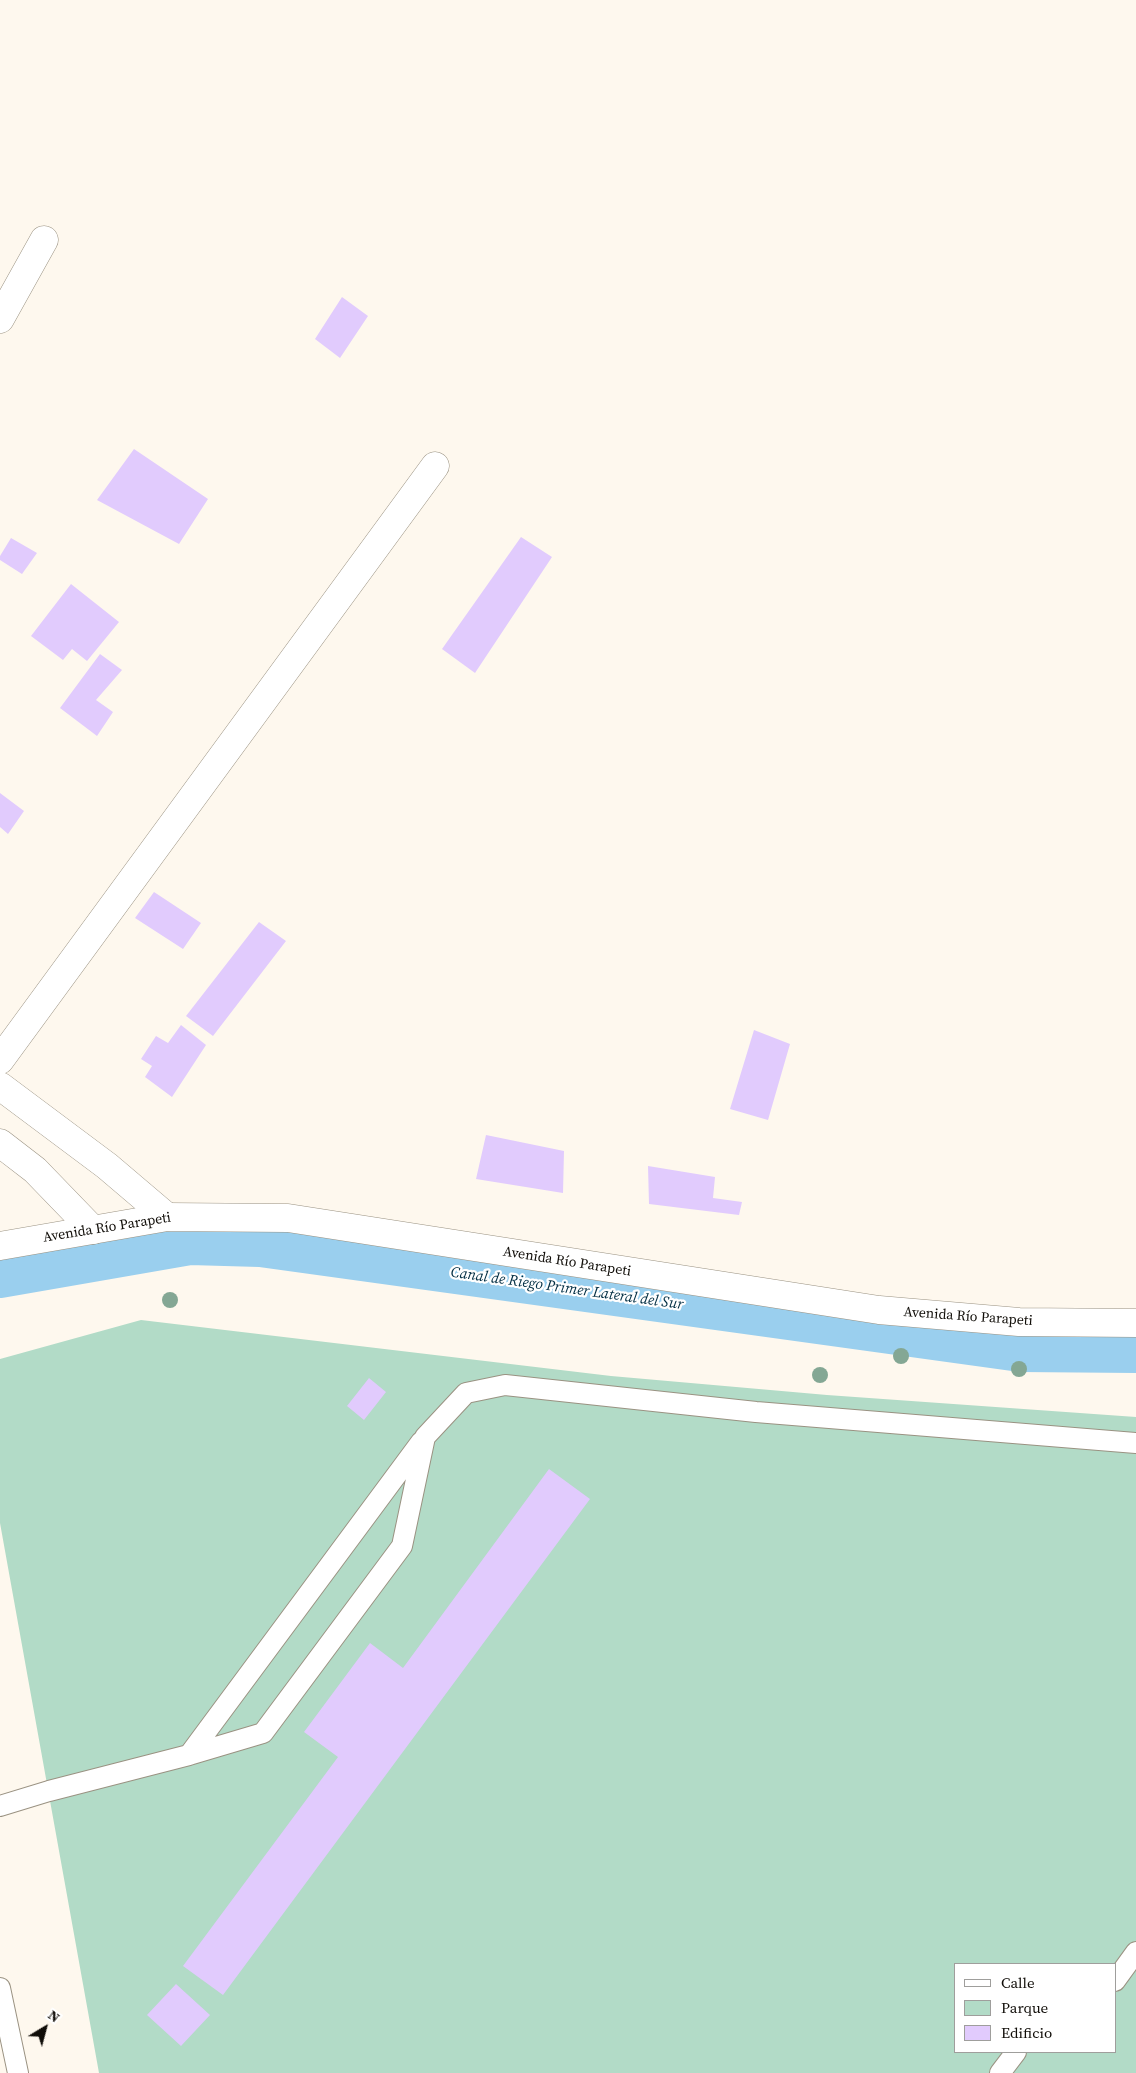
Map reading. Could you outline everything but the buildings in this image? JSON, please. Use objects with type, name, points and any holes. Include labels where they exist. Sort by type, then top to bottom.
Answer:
[{"type":"street","points":[[0,319],[44,240]]},
{"type":"street","points":[[0,1060],[435,466]]},
{"type":"street","points":[[0,1086],[107,1166],[167,1217]]},
{"type":"street","points":[[0,1143],[35,1170],[93,1230]]},
{"type":"street","name":"Avenida Río Parapeti","points":[[0,1246],[167,1217],[288,1218],[879,1310],[1019,1322],[1136,1323]]},
{"type":"lane","points":[[189,1755],[425,1437],[466,1393],[505,1385],[756,1412],[1136,1444]]},
{"type":"lane","points":[[0,1806],[263,1733],[402,1546],[425,1437]]},
{"type":"lane","points":[[1116,1980],[1136,1952]]},
{"type":"lane","points":[[0,1988],[18,2073]]},
{"type":"lane","points":[[1000,2073],[1015,2053]]},
{"type":"green space","points":[[141,1320],[611,1376],[827,1395],[1136,1417],[1136,2073],[99,2073],[0,1523],[0,1359]]},
{"type":"waterway","name":"Canal de Riego Primer Lateral del Sur","points":[[0,1278],[190,1245],[260,1247],[1020,1352],[1136,1353]]}]
